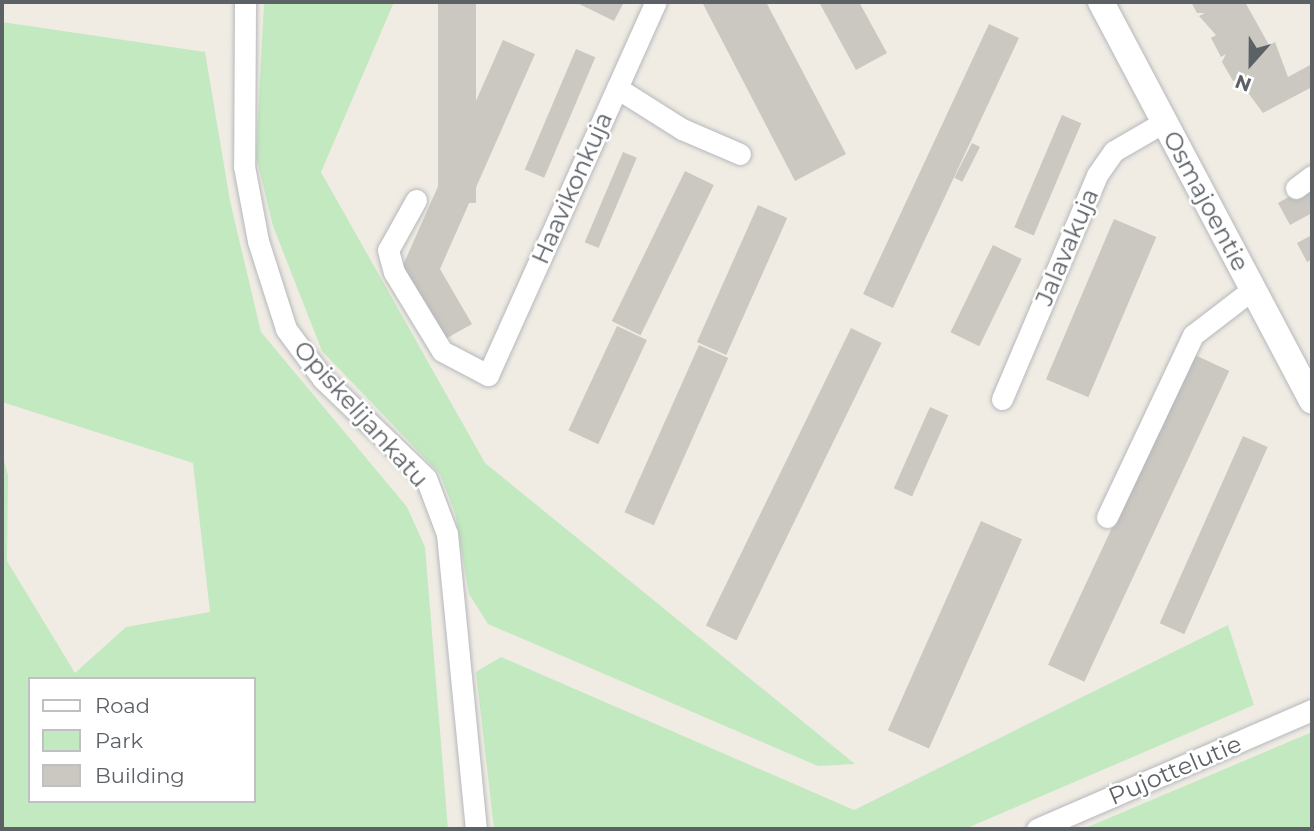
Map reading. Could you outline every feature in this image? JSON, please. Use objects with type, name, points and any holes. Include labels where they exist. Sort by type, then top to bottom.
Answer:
[{"type":"street","name":"Opiskelijankatu","points":[[245,2],[244,166],[258,241],[286,330],[323,379],[426,478],[447,534],[476,829]]},
{"type":"street","name":"Haavikonkuja","points":[[416,200],[388,250],[394,271],[442,351],[488,375],[656,2]]},
{"type":"street","name":"Osmajoentie","points":[[1101,2],[1312,401]]},
{"type":"street","points":[[617,88],[682,129],[740,154]]},
{"type":"street","name":"Jalavakuja","points":[[1002,399],[1097,175],[1114,151],[1164,122]]},
{"type":"street","points":[[1107,517],[1193,335],[1253,289]]},
{"type":"street","name":"Pujottelutie","points":[[1037,829],[1312,710]]},
{"type":"green space","points":[[264,2],[394,2],[321,172],[485,463],[855,764],[818,766],[488,624],[469,594],[455,513],[440,474],[322,351],[273,226],[256,156]]},
{"type":"green space","points":[[2,22],[205,52],[230,201],[261,332],[407,507],[425,547],[448,829],[2,829],[2,454],[8,475],[7,561],[75,673],[126,627],[210,612],[193,463],[2,402]]},
{"type":"green space","points":[[1228,625],[1254,705],[965,829],[494,829],[476,672],[501,657],[854,810]]},
{"type":"green space","points":[[1312,732],[1312,829],[1083,829]]},
{"type":"building","points":[[438,2],[476,2],[476,203],[438,203]]},
{"type":"building","points":[[575,2],[624,2],[614,21]]},
{"type":"building","points":[[702,2],[766,2],[846,154],[795,181]]},
{"type":"building","points":[[819,2],[859,2],[887,53],[856,70]]},
{"type":"building","points":[[1191,2],[1245,2],[1269,45],[1275,42],[1288,77],[1312,64],[1312,87],[1263,113],[1238,79],[1233,81],[1222,62],[1226,54],[1221,57],[1211,38],[1216,35],[1199,16],[1205,13],[1197,13]]},
{"type":"building","points":[[989,24],[1019,38],[893,308],[863,294]]},
{"type":"building","points":[[503,40],[535,54],[440,269],[472,324],[440,342],[400,272]]},
{"type":"building","points":[[576,49],[595,57],[544,178],[525,170]]},
{"type":"building","points":[[1062,115],[1081,123],[1034,236],[1014,227]]},
{"type":"building","points":[[972,143],[980,147],[962,182],[954,178]]},
{"type":"building","points":[[623,152],[637,158],[599,248],[585,242]]},
{"type":"building","points":[[685,171],[714,185],[641,335],[612,321]]},
{"type":"building","points":[[1312,184],[1312,213],[1290,225],[1278,203]]},
{"type":"building","points":[[758,205],[787,218],[726,355],[697,342]]},
{"type":"building","points":[[1114,219],[1156,237],[1088,397],[1046,379]]},
{"type":"building","points":[[1312,235],[1312,259],[1307,262],[1297,243]]},
{"type":"building","points":[[993,245],[1022,259],[979,346],[950,332]]},
{"type":"building","points":[[617,326],[647,340],[598,444],[568,430]]},
{"type":"building","points":[[851,328],[882,343],[736,640],[706,626]]},
{"type":"building","points":[[699,345],[728,358],[654,525],[625,512]]},
{"type":"building","points":[[1193,354],[1229,371],[1084,682],[1048,665]]},
{"type":"building","points":[[930,407],[948,415],[912,496],[894,488]]},
{"type":"building","points":[[1243,436],[1268,447],[1184,634],[1160,623]]},
{"type":"building","points":[[981,521],[1022,539],[929,749],[888,730]]}]
